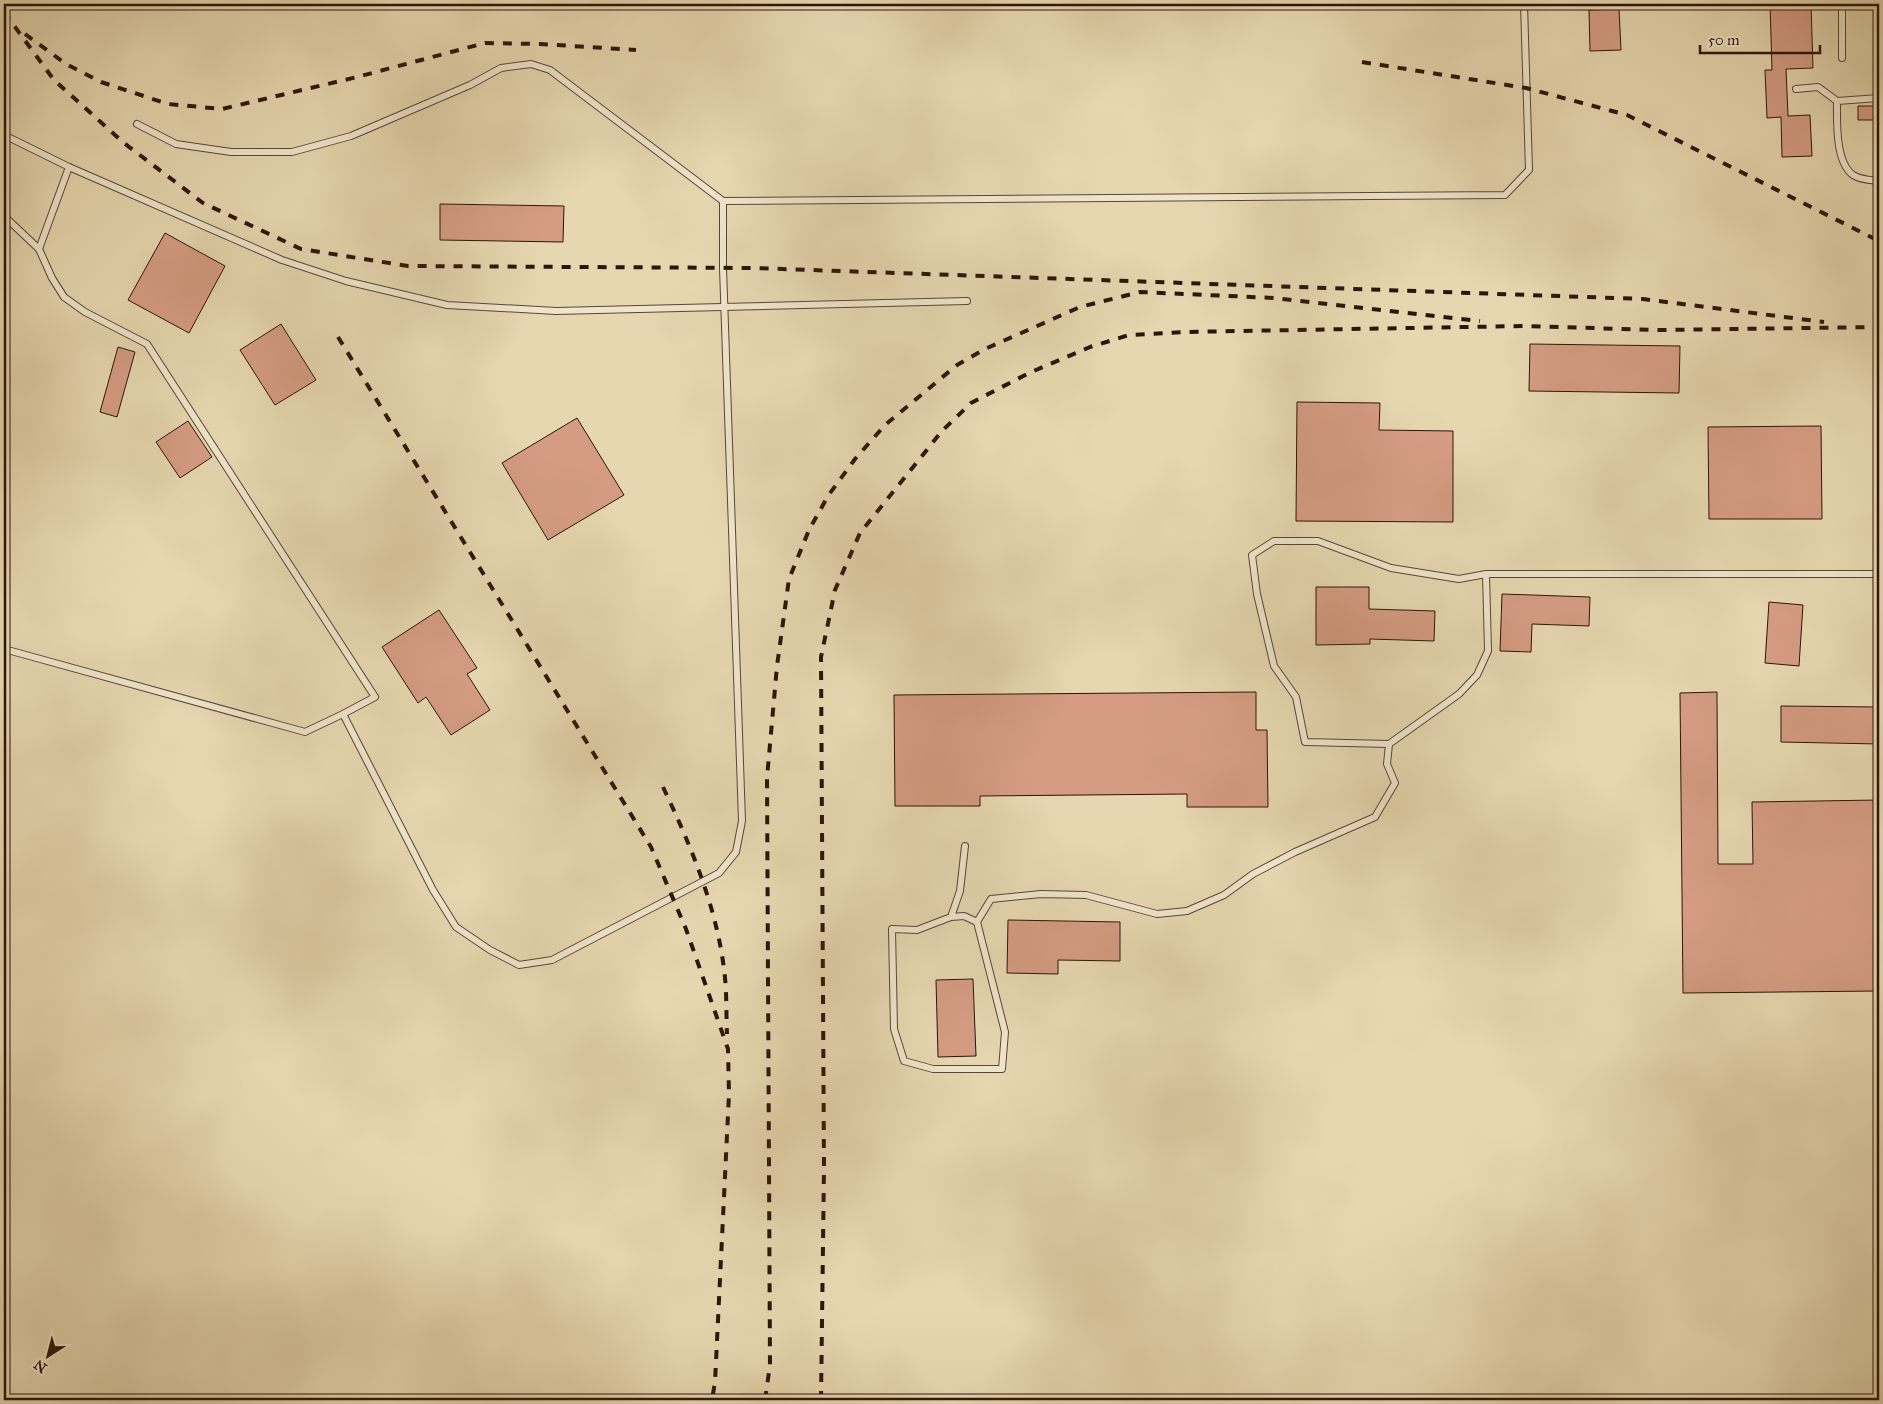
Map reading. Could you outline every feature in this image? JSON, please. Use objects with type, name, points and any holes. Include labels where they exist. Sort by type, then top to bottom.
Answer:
[{"type":"lane","points":[[137,124],[176,144],[231,152],[292,152],[351,136],[470,86],[501,68],[531,64],[550,70],[723,201],[1505,195],[1528,170],[1524,4]]},
{"type":"lane","points":[[1842,4],[1842,58]]},
{"type":"lane","points":[[1796,89],[1818,87],[1837,101],[1879,98]]},
{"type":"lane","points":[[1837,101],[1837,128],[1843,161],[1852,174],[1864,180],[1879,181]]},
{"type":"lane","points":[[4,134],[69,167],[282,260],[346,281],[447,305],[556,311],[967,301]]},
{"type":"lane","points":[[39,249],[69,167]]},
{"type":"lane","points":[[343,714],[433,890],[456,927],[490,950],[519,965],[552,960],[719,873],[736,852],[742,821],[724,307],[723,201]]},
{"type":"lane","points":[[4,216],[39,249],[52,278],[64,297],[85,312],[147,344],[376,697],[305,732],[4,649]]},
{"type":"lane","points":[[1486,574],[1488,651],[1477,674],[1459,694],[1389,744],[1305,742],[1296,697],[1274,666],[1257,594],[1252,555],[1274,540],[1318,540],[1391,568],[1460,579],[1486,574],[1879,574]]},
{"type":"lane","points":[[977,922],[964,916],[951,917],[916,930],[892,928],[894,1029],[904,1062],[934,1069],[1002,1069],[1004,1032],[977,922],[991,899],[1040,894],[1086,895],[1157,914],[1187,911],[1224,895],[1253,874],[1295,852],[1375,817],[1395,783],[1387,764],[1389,744]]},
{"type":"lane","points":[[951,917],[960,890],[965,846]]},
{"type":"building","points":[[1770,4],[1811,4],[1813,68],[1786,69],[1788,116],[1810,115],[1812,156],[1782,157],[1781,117],[1767,118],[1765,70],[1772,70]]},
{"type":"building","points":[[1619,9],[1621,50],[1590,51],[1589,10]]},
{"type":"building","points":[[1858,106],[1876,106],[1875,120],[1858,120]]},
{"type":"building","points":[[440,204],[564,206],[563,242],[440,240]]},
{"type":"building","points":[[165,233],[225,266],[189,333],[128,300]]},
{"type":"building","points":[[281,324],[316,380],[275,405],[240,350]]},
{"type":"building","points":[[1530,344],[1680,346],[1679,393],[1529,391]]},
{"type":"building","points":[[118,347],[135,352],[117,417],[100,412]]},
{"type":"building","points":[[1297,402],[1380,403],[1379,430],[1453,431],[1453,522],[1296,521]]},
{"type":"building","points":[[577,418],[624,495],[548,540],[502,463]]},
{"type":"building","points":[[188,421],[212,457],[180,478],[156,442]]},
{"type":"building","points":[[1821,426],[1822,519],[1709,519],[1708,427]]},
{"type":"building","points":[[1316,587],[1369,587],[1369,609],[1435,611],[1434,641],[1370,639],[1370,644],[1316,645]]},
{"type":"building","points":[[1502,594],[1590,597],[1589,626],[1532,624],[1531,652],[1500,651]]},
{"type":"building","points":[[1769,602],[1803,605],[1799,666],[1765,663]]},
{"type":"building","points":[[439,610],[477,668],[467,674],[490,710],[451,735],[426,697],[418,703],[382,647]]},
{"type":"building","points":[[1256,692],[1256,730],[1267,730],[1268,807],[1187,807],[1187,794],[980,796],[980,806],[895,806],[894,695]]},
{"type":"building","points":[[1717,692],[1718,864],[1753,864],[1752,802],[1879,800],[1879,991],[1683,993],[1680,693]]},
{"type":"building","points":[[1781,706],[1879,707],[1879,744],[1781,742]]},
{"type":"building","points":[[1008,920],[1120,922],[1120,961],[1058,960],[1058,974],[1007,973]]},
{"type":"building","points":[[973,979],[976,1056],[938,1057],[936,980]]},
{"type":"railway","points":[[4,12],[54,80],[124,143],[203,203],[301,249],[408,266],[754,268],[1643,299],[1824,322]]},
{"type":"railway","points":[[25,34],[66,64],[101,82],[168,104],[222,109],[357,77],[485,43],[540,44],[636,50]]},
{"type":"railway","points":[[1362,62],[1526,88],[1627,115],[1879,241]]},
{"type":"railway","points":[[765,1400],[770,1365],[767,778],[777,666],[789,579],[809,530],[828,496],[855,459],[885,425],[957,365],[985,349],[1080,307],[1140,292],[1274,298],[1480,321]]},
{"type":"railway","points":[[821,1400],[824,1167],[821,657],[835,590],[860,533],[942,431],[971,403],[1029,373],[1090,347],[1129,335],[1183,332],[1523,326],[1658,330],[1879,327]]},
{"type":"railway","points":[[338,337],[651,847],[686,929],[728,1049],[729,1094],[715,1382],[712,1400]]},
{"type":"railway","points":[[663,787],[701,875],[715,922],[725,977],[727,1034]]}]
